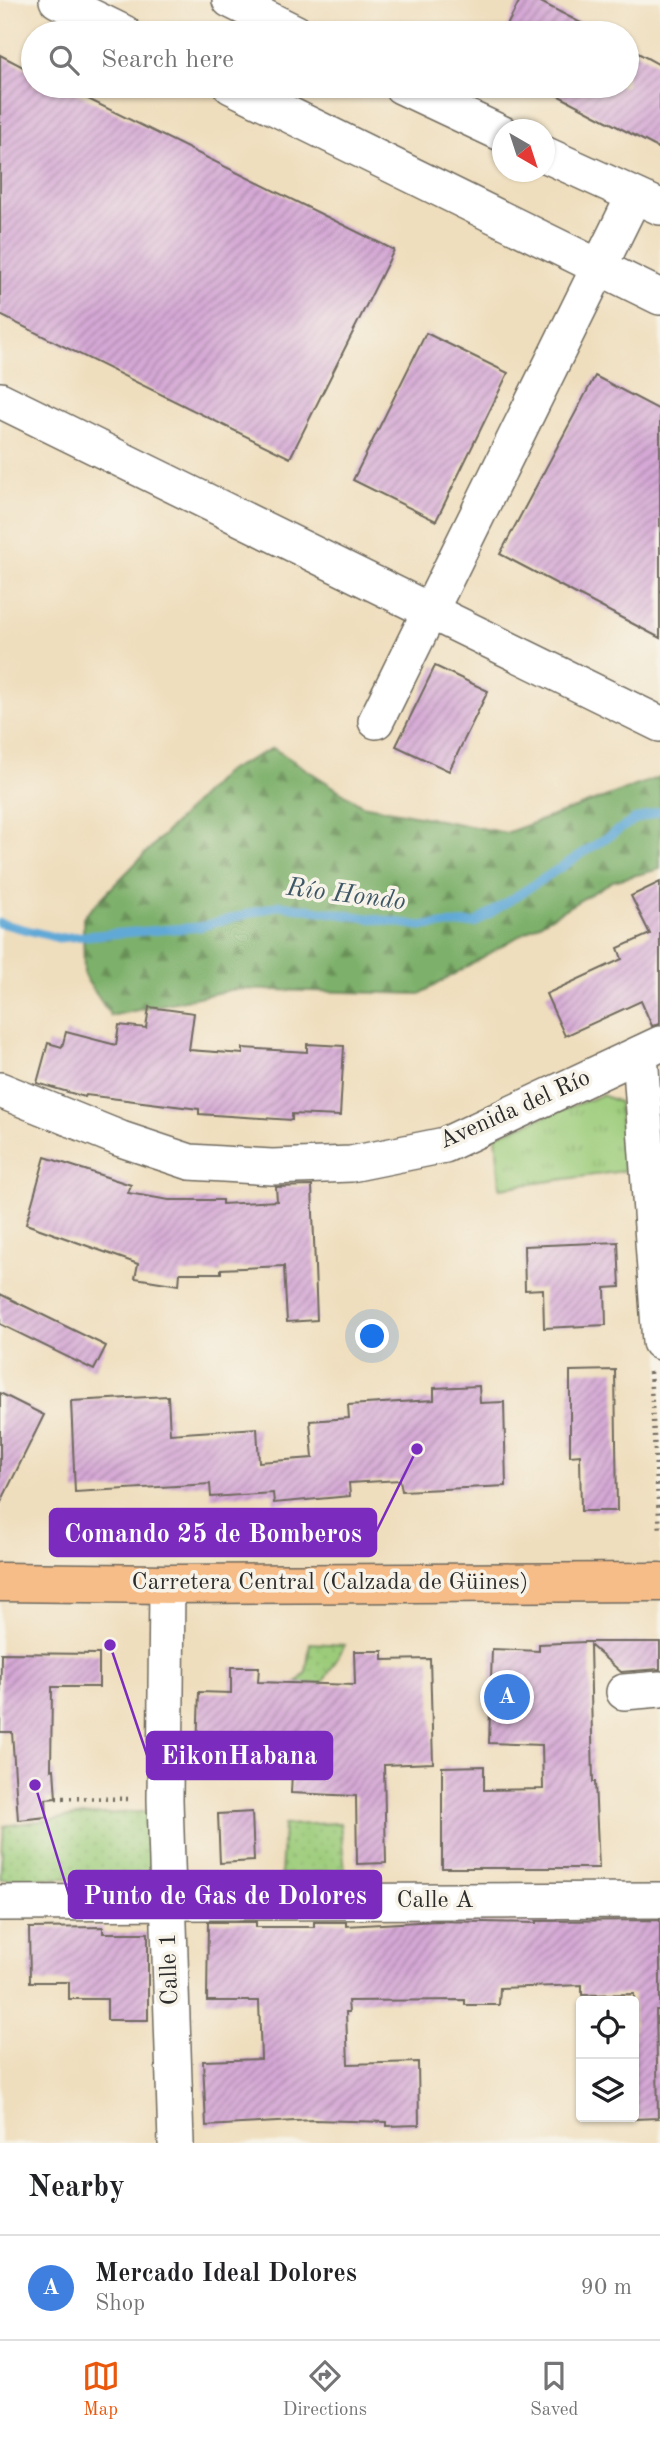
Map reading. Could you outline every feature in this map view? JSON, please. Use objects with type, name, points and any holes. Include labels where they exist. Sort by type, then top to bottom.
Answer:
[{"type":"main road","name":"Carretera Central (Calzada de Güines)","points":[[0,1582],[660,1582]]},
{"type":"street","points":[[57,0],[100,21]]},
{"type":"street","points":[[230,0],[272,21]]},
{"type":"street","points":[[255,98],[660,297]]},
{"type":"street","points":[[426,98],[492,129]]},
{"type":"street","points":[[376,721],[599,267],[647,202],[555,159]]},
{"type":"street","points":[[0,400],[660,724]]},
{"type":"street","points":[[650,1049],[660,1342]]},
{"type":"street","name":"Avenida del Río","points":[[0,1090],[121,1139],[190,1162],[272,1167],[351,1164],[445,1145],[650,1049]]},
{"type":"street","name":"Calle 1","points":[[167,1584],[167,1902],[176,2143]]},
{"type":"street","points":[[624,1692],[660,1689]]},
{"type":"street","name":"Calle A","points":[[0,1903],[660,1900]]},
{"type":"path","points":[[56,1798],[166,1800]]},
{"type":"green space","points":[[273,748],[362,805],[506,833],[660,777],[660,869],[613,881],[420,994],[235,989],[111,1016],[84,976],[83,917],[225,772]]},
{"type":"green space","points":[[602,1095],[619,1102],[624,1171],[500,1188],[496,1135]]},
{"type":"green space","points":[[310,1643],[345,1645],[322,1684],[296,1683],[306,1673]]},
{"type":"green space","points":[[158,1811],[149,1877],[0,1879],[4,1826],[84,1815]]},
{"type":"green space","points":[[340,1823],[345,1870],[281,1875],[284,1825]]},
{"type":"building","points":[[520,0],[537,0],[577,21],[509,21]]},
{"type":"building","points":[[639,54],[660,65],[660,149],[563,98],[639,98]]},
{"type":"building","points":[[0,55],[21,66],[21,98],[86,98],[394,250],[290,458],[0,315]]},
{"type":"building","points":[[426,333],[508,373],[436,521],[353,480]]},
{"type":"building","points":[[595,376],[660,410],[660,638],[500,554]]},
{"type":"building","points":[[435,666],[488,691],[449,771],[396,746]]},
{"type":"building","points":[[660,882],[660,1024],[652,1026],[641,1001],[565,1036],[546,994],[622,959],[618,948],[650,934],[631,896]]},
{"type":"building","points":[[149,1007],[194,1013],[189,1050],[243,1054],[243,1048],[307,1052],[307,1044],[344,1046],[340,1116],[292,1114],[292,1120],[199,1114],[199,1109],[85,1097],[37,1083],[48,1043],[62,1047],[66,1032],[116,1045],[119,1025],[146,1028]]},
{"type":"building","points":[[45,1157],[131,1185],[128,1193],[169,1200],[222,1200],[222,1204],[277,1201],[276,1187],[312,1186],[317,1320],[287,1322],[284,1266],[221,1269],[221,1273],[180,1273],[179,1285],[135,1278],[138,1264],[26,1224]]},
{"type":"building","points":[[618,1242],[620,1287],[605,1288],[606,1325],[544,1328],[543,1289],[525,1290],[524,1246]]},
{"type":"building","points":[[0,1294],[106,1346],[94,1370],[0,1324]]},
{"type":"building","points":[[615,1370],[617,1511],[581,1511],[580,1455],[570,1456],[570,1371]]},
{"type":"building","points":[[479,1386],[480,1403],[504,1402],[506,1486],[402,1491],[400,1480],[349,1483],[350,1496],[274,1503],[273,1493],[211,1497],[210,1484],[75,1492],[71,1401],[168,1396],[170,1434],[257,1428],[259,1462],[313,1458],[310,1421],[349,1418],[348,1405],[434,1400],[434,1388]]},
{"type":"building","points":[[0,1393],[44,1415],[0,1504]]},
{"type":"building","points":[[660,1642],[660,1669],[621,1672],[590,1645],[593,1782],[599,1868],[442,1868],[442,1767],[484,1766],[484,1790],[543,1789],[542,1745],[489,1743],[492,1649],[539,1651],[539,1644]]},
{"type":"building","points":[[354,1651],[383,1651],[383,1660],[430,1659],[433,1763],[384,1765],[386,1863],[357,1864],[356,1796],[291,1793],[293,1751],[197,1750],[199,1692],[231,1693],[231,1667],[259,1667],[258,1682],[355,1685]]},
{"type":"building","points":[[1,1653],[99,1654],[99,1687],[52,1687],[51,1770],[54,1769],[56,1798],[46,1799],[47,1817],[18,1820],[12,1732],[0,1732]]},
{"type":"building","points":[[252,1812],[254,1861],[220,1863],[218,1814]]},
{"type":"building","points":[[660,1920],[660,2010],[656,2010],[658,2118],[639,2119],[639,1996],[582,1995],[582,1985],[500,1988],[499,2005],[465,2005],[465,2000],[348,2001],[348,2064],[418,2062],[419,2125],[387,2126],[387,2122],[313,2120],[206,2126],[203,2061],[261,2059],[259,2001],[207,2001],[208,1922],[256,1922],[256,1927],[314,1927],[314,1922],[346,1922],[346,1926],[437,1921]]},
{"type":"building","points":[[103,1927],[103,1933],[148,1933],[148,2020],[107,2020],[107,1999],[69,1999],[69,1982],[30,1982],[29,1928]]},
{"type":"waterway","name":"Río Hondo","points":[[0,923],[58,938],[200,927],[280,905],[421,926],[475,923],[634,820],[660,811]]},
{"type":"place","name":"Comando 25 de Bomberos","points":[[417,1449]]},
{"type":"place","name":"EikonHabana","points":[[110,1645]]},
{"type":"place","name":"Mercado Ideal Dolores","points":[[507,1697]]},
{"type":"place","name":"Punto de Gas de Dolores","points":[[35,1785]]}]
